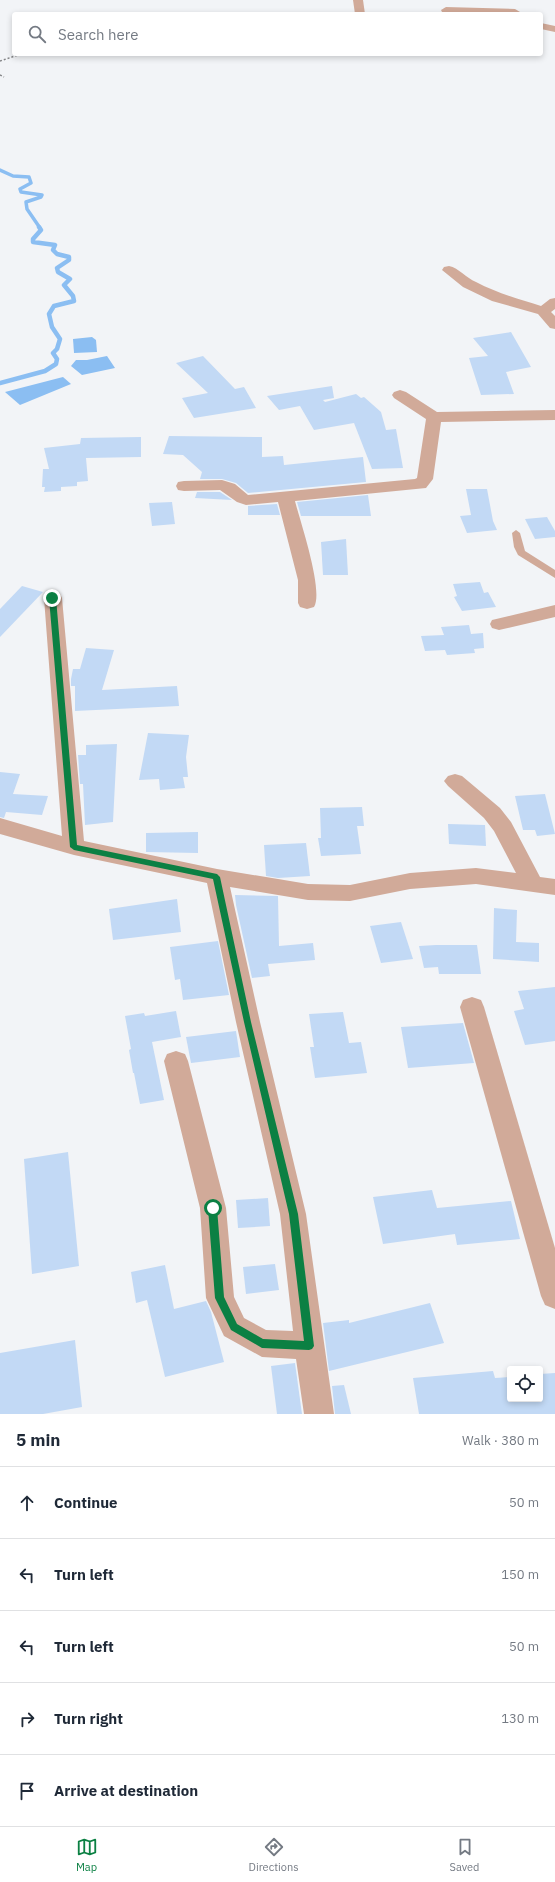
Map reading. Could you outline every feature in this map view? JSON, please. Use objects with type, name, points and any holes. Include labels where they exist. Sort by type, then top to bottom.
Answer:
[{"type":"street","points":[[358,0],[360,12]]},
{"type":"street","points":[[509,0],[515,12]]},
{"type":"street","points":[[441,10],[491,12]]},
{"type":"street","points":[[543,26],[555,29]]},
{"type":"street","points":[[449,270],[468,284],[497,298],[543,311],[555,324]]},
{"type":"street","points":[[543,311],[555,302]]},
{"type":"street","points":[[400,395],[434,417],[555,415]]},
{"type":"street","points":[[184,486],[225,485],[231,488],[239,498],[246,500],[420,484],[425,479],[434,417]]},
{"type":"street","points":[[285,497],[307,580],[307,604]]},
{"type":"street","points":[[52,598],[74,847]]},
{"type":"street","points":[[500,624],[555,611]]},
{"type":"street","points":[[455,781],[492,813],[500,822],[532,883]]},
{"type":"street","points":[[0,826],[74,847],[217,877],[308,892],[350,893],[410,881],[476,876],[555,887]]},
{"type":"street","points":[[217,877],[248,1022],[294,1214],[309,1346],[320,1414]]},
{"type":"street","points":[[472,1007],[555,1296]]},
{"type":"street","points":[[176,1061],[213,1208],[220,1298],[234,1327],[262,1343],[309,1346]]},
{"type":"lane","points":[[516,533],[519,550],[527,558],[549,569],[555,574]]},
{"type":"path","points":[[0,61],[15,56]]},
{"type":"path","points":[[0,75],[4,77]]},
{"type":"water","points":[[92,337],[96,340],[97,352],[74,353],[73,339]]},
{"type":"water","points":[[107,356],[115,368],[82,375],[71,366],[76,360],[87,360]]},
{"type":"water","points":[[63,377],[71,384],[20,405],[5,392]]},
{"type":"building","points":[[511,332],[531,367],[506,372],[514,394],[481,395],[469,358],[488,356],[473,338]]},
{"type":"building","points":[[203,356],[235,389],[244,387],[256,408],[194,418],[182,398],[208,393],[176,363]]},
{"type":"building","points":[[332,386],[334,398],[323,400],[325,402],[356,394],[361,398],[364,397],[381,412],[386,430],[396,429],[403,468],[372,469],[354,423],[314,430],[300,406],[279,410],[267,396]]},
{"type":"building","points":[[169,436],[262,437],[262,457],[283,456],[284,465],[363,457],[366,482],[248,493],[236,483],[222,479],[200,479],[202,472],[183,455],[163,454]]},
{"type":"building","points":[[141,437],[141,457],[86,458],[88,481],[77,482],[77,486],[61,487],[61,491],[44,492],[45,487],[42,487],[43,469],[49,469],[44,448],[80,444],[81,438]]},
{"type":"building","points":[[466,489],[487,489],[493,521],[497,530],[467,533],[460,516],[471,515]]},
{"type":"building","points":[[197,492],[220,492],[232,500],[195,498]]},
{"type":"building","points":[[368,495],[371,516],[301,516],[297,502]]},
{"type":"building","points":[[172,502],[175,524],[152,526],[149,503]]},
{"type":"building","points":[[277,504],[280,515],[248,515],[248,506]]},
{"type":"building","points":[[547,517],[555,531],[555,537],[535,539],[525,519]]},
{"type":"building","points":[[346,539],[348,575],[323,575],[321,542]]},
{"type":"building","points":[[480,582],[484,593],[488,592],[496,607],[462,611],[454,597],[457,596],[453,584]]},
{"type":"building","points":[[22,586],[43,592],[0,637],[0,609]]},
{"type":"building","points":[[469,625],[471,634],[483,633],[484,648],[474,649],[475,653],[447,655],[445,650],[425,651],[421,636],[444,635],[441,627]]},
{"type":"building","points":[[86,648],[114,650],[102,690],[177,686],[179,706],[75,711],[75,686],[71,686],[71,679],[73,669],[80,669]]},
{"type":"building","points":[[148,733],[189,735],[186,757],[188,777],[183,777],[185,788],[160,790],[159,779],[139,780]]},
{"type":"building","points":[[117,744],[113,822],[85,825],[83,784],[80,784],[78,755],[86,755],[86,745]]},
{"type":"building","points":[[0,772],[20,774],[13,794],[48,796],[42,815],[6,812],[4,818],[0,817]]},
{"type":"building","points":[[545,794],[555,834],[537,836],[535,830],[523,830],[515,796]]},
{"type":"building","points":[[362,807],[364,826],[357,826],[361,854],[321,856],[318,838],[321,838],[320,808]]},
{"type":"building","points":[[448,824],[485,825],[486,846],[449,844]]},
{"type":"building","points":[[198,832],[198,853],[146,852],[146,833]]},
{"type":"building","points":[[306,843],[310,876],[278,878],[266,876],[264,845]]},
{"type":"building","points":[[235,895],[278,896],[279,946],[313,943],[315,960],[268,964],[270,976],[252,978]]},
{"type":"building","points":[[177,899],[181,932],[113,940],[109,909]]},
{"type":"building","points":[[494,908],[517,910],[516,942],[539,943],[539,962],[493,959]]},
{"type":"building","points":[[401,922],[413,959],[381,963],[370,926]]},
{"type":"building","points":[[218,941],[229,995],[183,1000],[180,979],[175,980],[170,947]]},
{"type":"building","points":[[477,945],[481,974],[439,974],[438,967],[424,968],[419,946]]},
{"type":"building","points":[[555,987],[555,1041],[525,1045],[514,1011],[524,1009],[518,991]]},
{"type":"building","points":[[176,1011],[181,1037],[152,1042],[164,1100],[140,1104],[129,1050],[131,1049],[125,1016],[144,1013],[145,1016]]},
{"type":"building","points":[[343,1012],[349,1043],[361,1042],[367,1073],[315,1078],[310,1047],[314,1047],[309,1014]]},
{"type":"building","points":[[463,1023],[474,1063],[408,1068],[401,1027]]},
{"type":"building","points":[[236,1031],[240,1057],[191,1063],[186,1037]]},
{"type":"building","points":[[68,1152],[79,1266],[32,1274],[24,1159]]},
{"type":"building","points":[[432,1190],[437,1208],[511,1201],[520,1239],[457,1245],[455,1234],[383,1244],[373,1197]]},
{"type":"building","points":[[268,1198],[270,1226],[238,1228],[236,1200]]},
{"type":"building","points":[[275,1264],[279,1290],[246,1294],[243,1267]]},
{"type":"building","points":[[165,1265],[174,1309],[206,1301],[211,1312],[224,1362],[165,1377],[147,1300],[136,1303],[131,1272]]},
{"type":"building","points":[[430,1303],[444,1343],[329,1371],[323,1323],[349,1320],[349,1323]]},
{"type":"building","points":[[75,1340],[82,1407],[43,1414],[0,1414],[0,1353]]},
{"type":"building","points":[[295,1363],[302,1414],[277,1414],[271,1366]]},
{"type":"building","points":[[493,1371],[495,1378],[507,1377],[507,1402],[543,1402],[543,1374],[555,1373],[555,1414],[419,1414],[413,1378]]},
{"type":"building","points":[[344,1385],[351,1414],[335,1414],[332,1386]]},
{"type":"waterway","points":[[0,170],[13,176],[29,177],[31,183],[20,189],[21,192],[42,195],[41,197],[26,202],[27,209],[40,228]]},
{"type":"waterway","points":[[0,383],[45,371],[56,364],[57,359],[53,353],[57,349],[60,339],[52,327],[49,314],[54,306],[74,301],[73,296],[64,285],[70,279],[58,272],[57,268],[69,260],[69,257],[57,254],[53,250],[55,245],[33,242],[33,239],[41,230],[39,227]]},
{"type":"route","points":[[52,598],[74,847],[217,877],[248,1022],[294,1214],[309,1346],[262,1343],[234,1327],[220,1298],[213,1208]]}]
